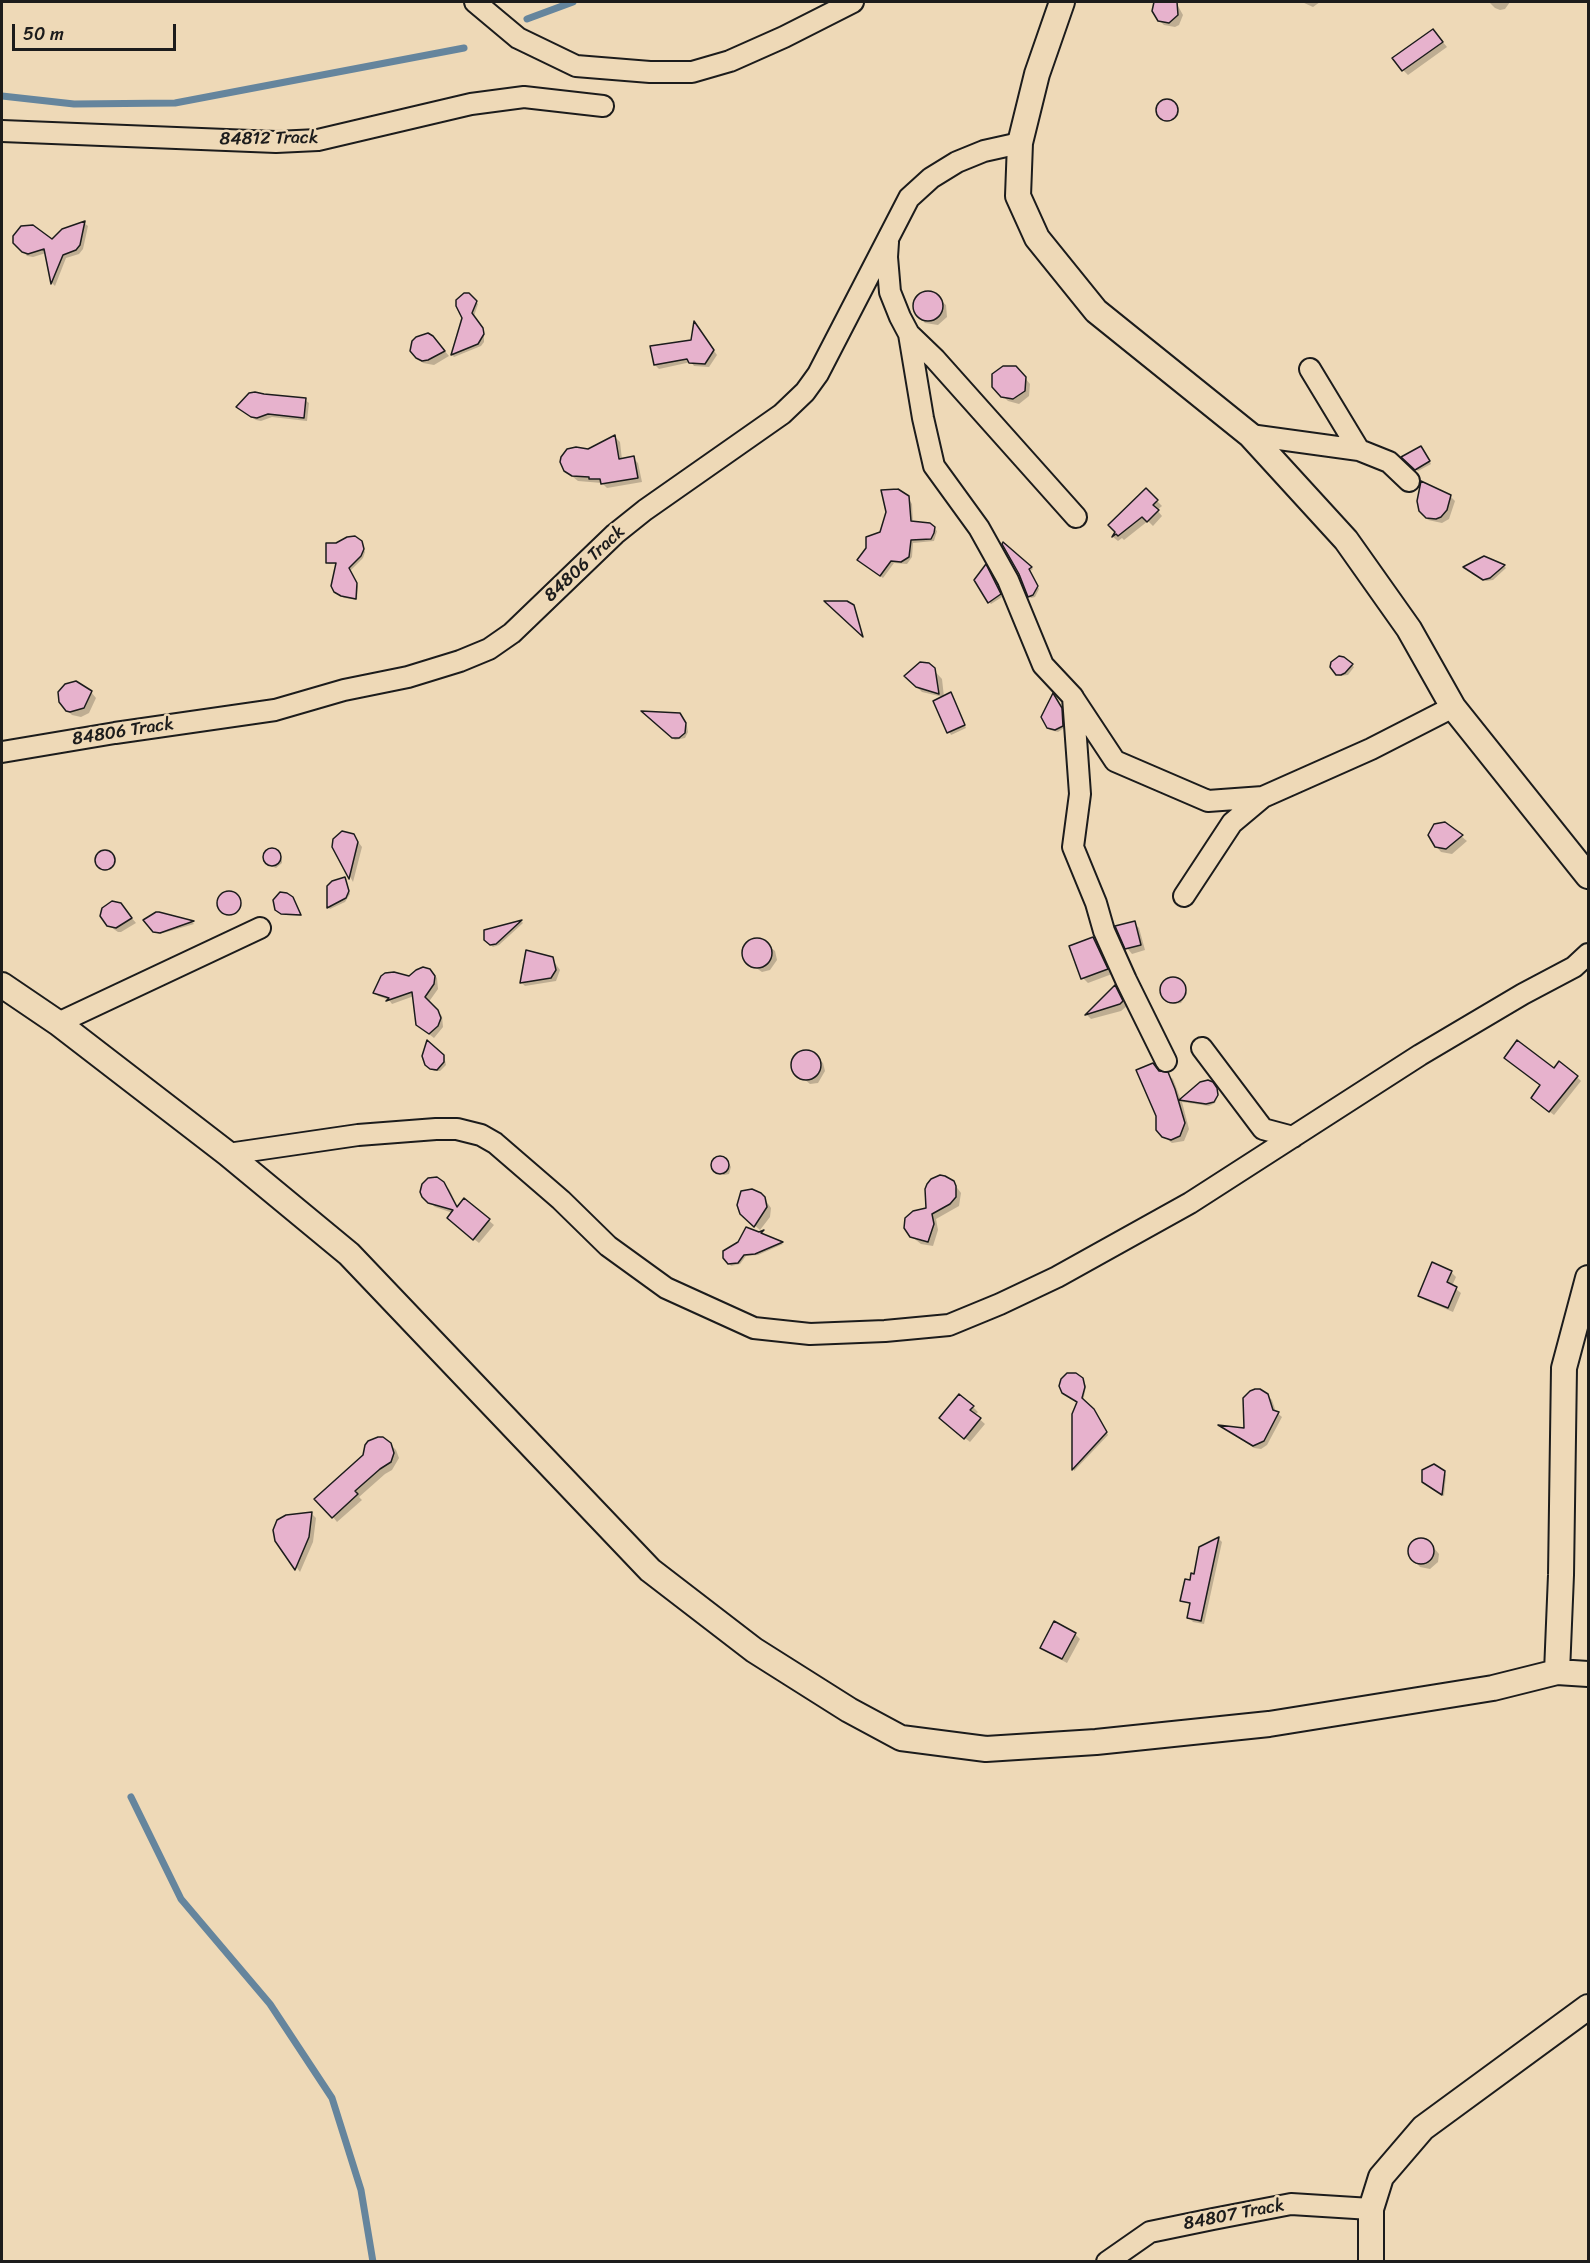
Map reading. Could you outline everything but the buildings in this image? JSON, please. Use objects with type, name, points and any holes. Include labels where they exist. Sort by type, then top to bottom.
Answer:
[{"type":"street","points":[[475,2],[518,38],[576,66],[650,72],[692,72],[741,56],[853,2]]},
{"type":"street","points":[[1062,2],[1036,74],[1020,143],[1018,196],[1037,238],[1096,311],[1250,435],[1346,540],[1409,629],[1453,707],[1588,876]]},
{"type":"street","name":"84812 Track","points":[[2,131],[276,142],[318,140],[471,104],[524,97],[603,106]]},
{"type":"street","name":"84806 Track","points":[[2,752],[138,729],[275,710],[344,690],[408,677],[460,661],[489,649],[512,633],[615,534],[645,510],[765,427],[806,392],[818,374],[909,198],[931,178],[957,162],[984,151],[1020,143]]},
{"type":"street","points":[[890,234],[886,248],[890,292],[909,334],[935,359],[1076,518]]},
{"type":"street","points":[[909,334],[922,418],[934,466],[979,528],[1008,580],[1044,665],[1073,697],[1115,761],[1208,801],[1263,798]]},
{"type":"street","points":[[1310,369],[1359,450]]},
{"type":"street","points":[[1250,435],[1359,450],[1389,462],[1409,481]]},
{"type":"street","points":[[1073,697],[1080,794],[1073,847],[1096,903],[1104,931],[1166,1061]]},
{"type":"street","points":[[1184,896],[1232,823],[1263,798],[1371,749],[1453,707]]},
{"type":"street","points":[[58,1023],[260,927]]},
{"type":"street","points":[[228,1154],[358,1135],[436,1129],[481,1135],[495,1143],[561,1200],[608,1246],[666,1288],[754,1328],[810,1334],[885,1331],[949,1325],[1057,1277],[1190,1203],[1420,1055],[1523,994],[1574,967],[1588,954]]},
{"type":"street","points":[[2,985],[58,1023],[228,1154],[349,1254],[650,1570],[754,1650],[849,1710],[900,1738],[986,1749],[1096,1742],[1269,1724],[1493,1688],[1557,1672],[1588,1674]]},
{"type":"street","points":[[1202,1048],[1263,1129],[1293,1137]]},
{"type":"street","points":[[1557,1672],[1564,1368],[1588,1278]]},
{"type":"street","points":[[1371,2262],[1371,2209],[1382,2176],[1423,2128],[1588,2007]]},
{"type":"street","name":"84807 Track","points":[[1107,2262],[1150,2232],[1224,2217],[1291,2204],[1371,2209]]},
{"type":"waterway","points":[[527,19],[573,2]]},
{"type":"waterway","points":[[2,96],[74,104],[175,103],[464,48]]},
{"type":"waterway","points":[[131,1797],[181,1899],[270,2004],[332,2098],[361,2190],[373,2262]]}]
